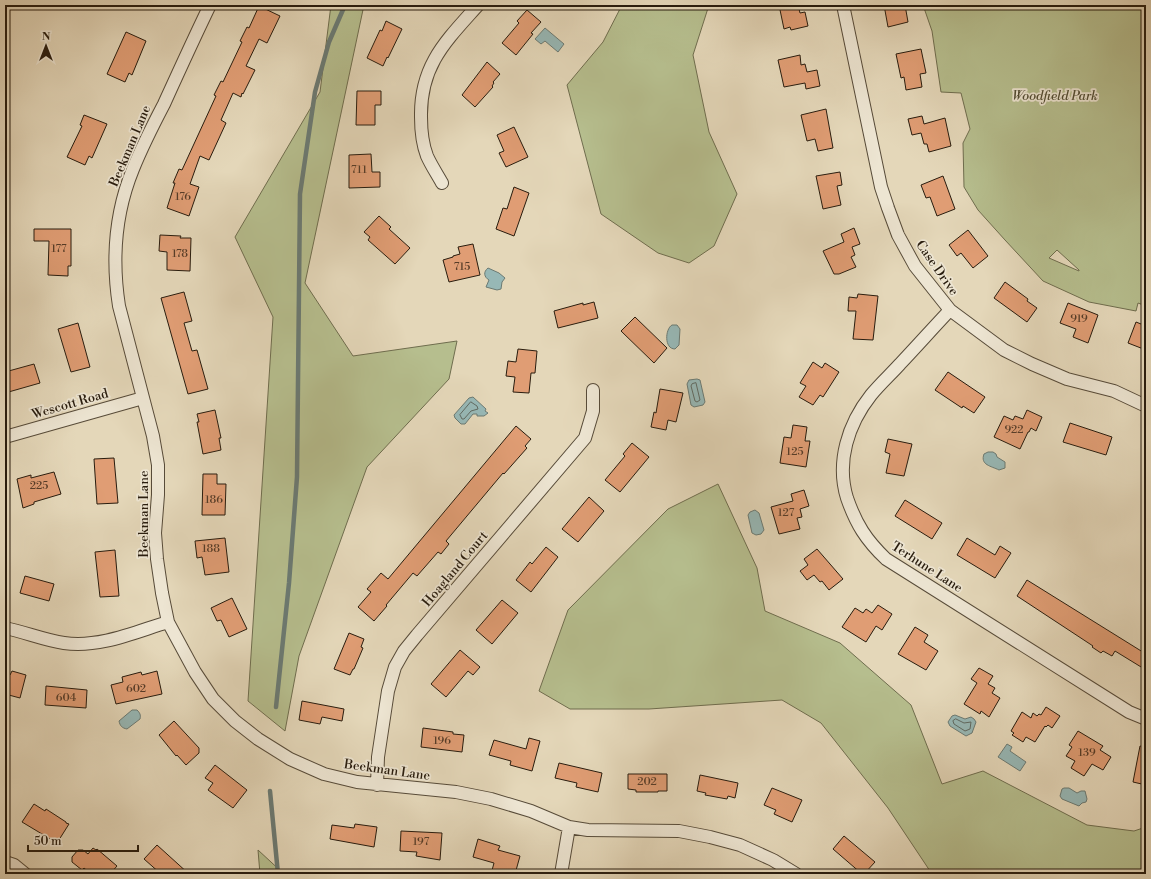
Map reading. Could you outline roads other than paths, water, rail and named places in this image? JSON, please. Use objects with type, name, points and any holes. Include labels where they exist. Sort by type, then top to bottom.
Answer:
[{"type":"street","name":"Beekman Lane","points":[[210,5],[132,170],[123,200],[117,229],[115,259],[116,285],[119,306],[153,436],[158,465],[158,495],[155,533],[162,593],[168,622],[198,678],[213,699],[234,721],[258,739],[290,759],[324,774],[376,785],[456,792],[491,799],[531,812],[569,827],[588,830],[679,831],[710,837],[740,845],[773,860],[796,874]]},
{"type":"street","points":[[442,183],[427,156],[421,134],[420,103],[424,83],[433,61],[443,45],[478,5]]},
{"type":"street","name":"Case Drive","points":[[843,5],[880,179],[888,208],[898,235],[915,266],[950,310],[1004,350],[1067,379],[1114,391],[1146,406]]},
{"type":"street","name":"Terhune Lane","points":[[950,310],[871,396],[854,422],[845,444],[843,466],[845,489],[852,512],[861,531],[868,541],[886,559],[1129,712],[1146,719]]},
{"type":"street","name":"Hoagland Court","points":[[376,785],[378,757],[386,698],[395,667],[404,651],[417,635],[585,438],[593,411],[593,390]]},
{"type":"street","name":"Wescott Road","points":[[5,437],[143,398]]},
{"type":"street","points":[[5,628],[66,643],[90,643],[111,640],[168,622]]},
{"type":"street","points":[[561,874],[569,827]]},
{"type":"street","points":[[5,862],[14,865],[26,874]]},
{"type":"water","points":[[545,28],[564,44],[558,52],[545,41],[541,44],[535,39]]},
{"type":"water","points":[[488,268],[499,273],[505,278],[502,282],[501,289],[497,290],[486,287],[489,280],[485,276],[485,273]]},
{"type":"water","points":[[672,325],[677,325],[680,329],[679,345],[675,349],[671,348],[667,342],[668,330]]},
{"type":"water","points":[[689,380],[700,380],[705,402],[703,405],[694,407],[691,405],[687,384]]},
{"type":"water","points":[[473,397],[486,409],[485,411],[488,413],[484,416],[477,416],[477,414],[473,414],[465,424],[461,424],[454,415],[469,398]]},
{"type":"water","points":[[993,452],[997,457],[1005,462],[1005,468],[999,470],[985,463],[983,458],[984,454]]},
{"type":"water","points":[[755,510],[759,513],[764,530],[761,534],[756,535],[752,533],[748,515],[750,512]]},
{"type":"water","points":[[132,710],[137,710],[140,713],[140,719],[127,729],[124,728],[119,721]]},
{"type":"water","points":[[955,715],[965,719],[971,717],[974,719],[976,722],[972,733],[966,736],[950,726],[948,722],[952,716]]},
{"type":"water","points":[[1007,744],[1012,747],[1010,751],[1026,762],[1020,771],[998,757]]},
{"type":"water","points":[[1069,788],[1077,793],[1085,791],[1087,799],[1086,802],[1079,806],[1062,799],[1060,796],[1062,789]]},
{"type":"waterway","points":[[276,707],[289,583],[297,477],[300,194],[315,92],[329,42],[345,5]]},
{"type":"waterway","points":[[270,791],[278,874]]},
{"type":"park label","name":"Woodfield Park","points":[[1055,96]]}]
